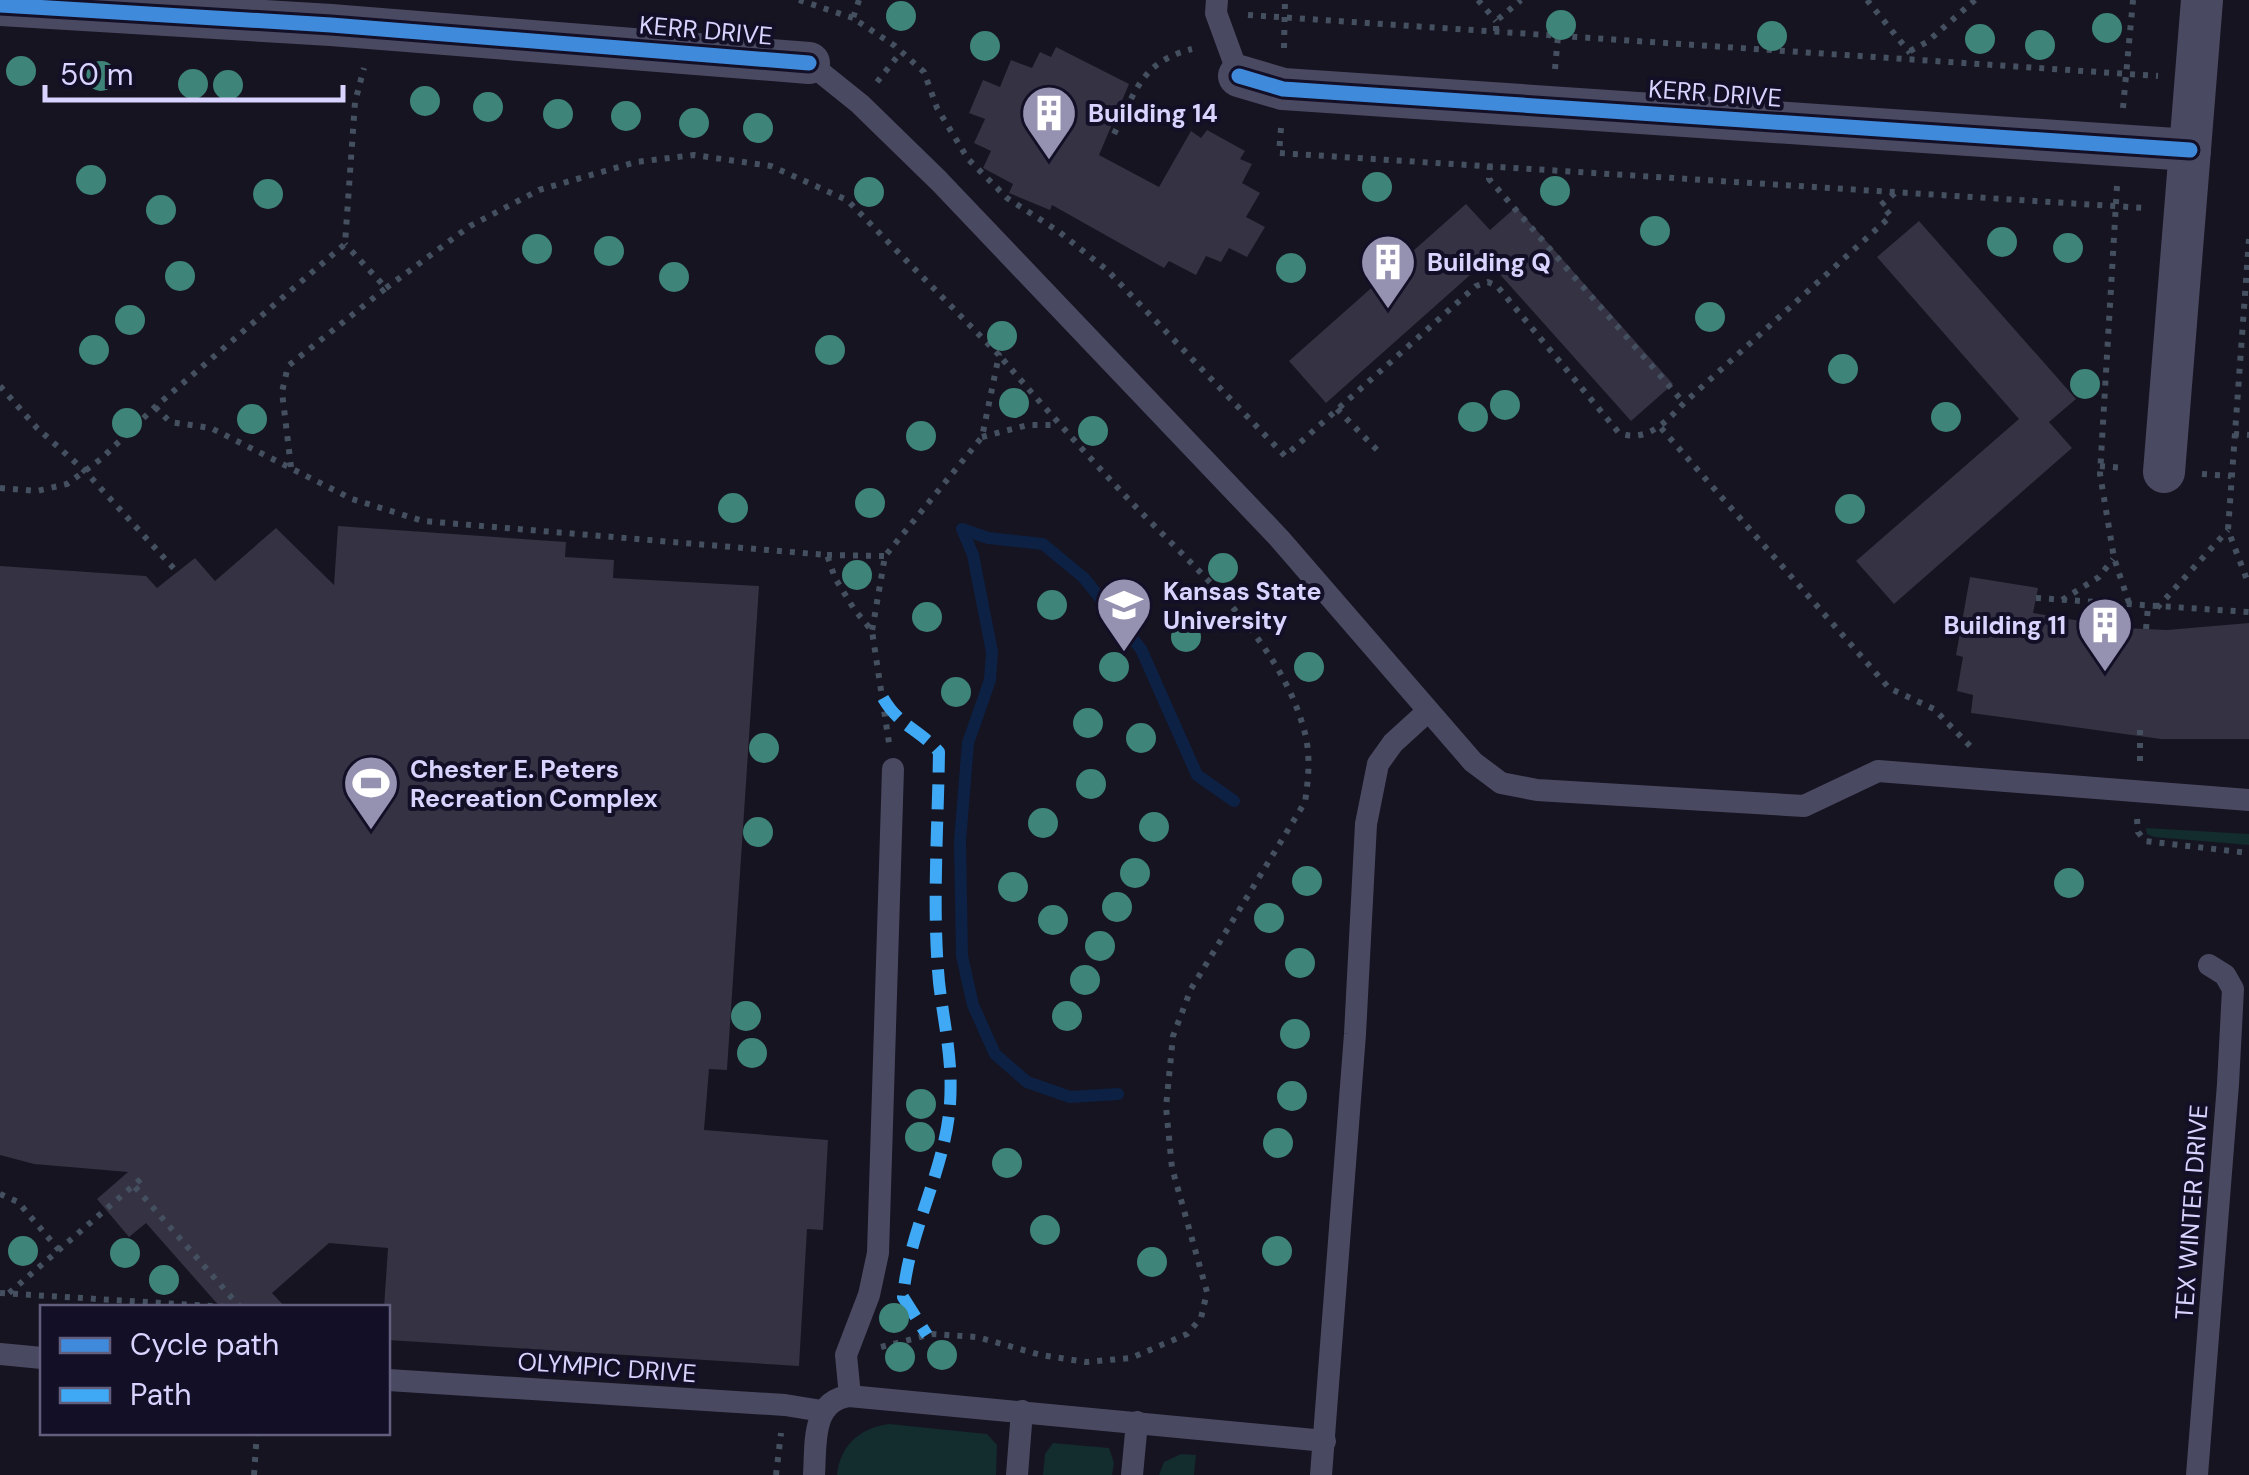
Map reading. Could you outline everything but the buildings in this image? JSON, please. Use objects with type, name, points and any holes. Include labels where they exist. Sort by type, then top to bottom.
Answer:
[{"type":"street","points":[[2164,472],[2202,0]]},
{"type":"street","name":"KERR DRIVE","points":[[0,5],[331,13],[384,30],[809,63]]},
{"type":"street","name":"KERR DRIVE","points":[[1239,76],[1284,89],[2190,150]]},
{"type":"lane","points":[[1217,6],[1239,76]]},
{"type":"lane","points":[[809,63],[860,104],[939,181],[1279,538],[1473,762],[1501,783],[1537,790],[1804,806],[1878,771],[2249,800]]},
{"type":"lane","points":[[1321,1475],[1361,946],[1366,824],[1378,764],[1392,743],[1427,712]]},
{"type":"lane","points":[[850,1396],[846,1355],[869,1296],[878,1252],[893,769]]},
{"type":"lane","name":"TEX WINTER DRIVE","points":[[2197,1475],[2227,1102],[2232,988],[2225,975],[2209,965]]},
{"type":"lane","points":[[0,1354],[40,1358]]},
{"type":"lane","name":"OLYMPIC DRIVE","points":[[390,1380],[785,1404],[822,1410]]},
{"type":"lane","points":[[814,1475],[822,1410],[829,1402],[850,1396],[1325,1441]]},
{"type":"lane","points":[[1018,1475],[1022,1411]]},
{"type":"lane","points":[[1132,1475],[1137,1422]]},
{"type":"path","points":[[799,0],[853,18],[895,46],[924,72],[937,108],[968,159],[1007,198],[1058,231],[1107,270],[1285,456],[1476,286],[1488,282],[1497,286],[1619,433],[1632,437],[1661,428],[1684,402],[1891,216],[1882,205],[1896,192]]},
{"type":"path","points":[[853,18],[859,0]]},
{"type":"path","points":[[1478,0],[1496,21],[1496,32]]},
{"type":"path","points":[[1496,21],[1521,0]]},
{"type":"path","points":[[1867,0],[1910,55]]},
{"type":"path","points":[[1910,55],[1975,0]]},
{"type":"path","points":[[2130,606],[2105,519],[2100,466],[2133,0]]},
{"type":"path","points":[[1197,60],[1192,49],[1190,11],[1217,6],[1496,32],[1910,55],[2197,80]]},
{"type":"path","points":[[0,488],[37,492],[67,484],[345,244],[355,102],[361,71],[382,52],[384,30]]},
{"type":"path","points":[[1114,134],[1144,75],[1173,54],[1192,49]]},
{"type":"path","points":[[1268,118],[1281,124],[1279,153],[2186,212]]},
{"type":"path","points":[[291,467],[282,392],[288,366],[470,226],[539,190],[636,162],[694,155],[771,166],[848,200],[998,355],[1258,639],[1303,723],[1309,753],[1305,802],[1191,989],[1173,1036],[1166,1107],[1172,1168],[1206,1292],[1201,1318],[1188,1334],[1131,1358],[1086,1362],[976,1337],[932,1334],[866,1353]]},
{"type":"path","points":[[1490,164],[1489,179],[1684,402]]},
{"type":"path","points":[[2249,239],[2228,530],[2249,585]]},
{"type":"path","points":[[345,244],[386,288]]},
{"type":"path","points":[[893,769],[872,631],[885,556],[982,437],[998,355]]},
{"type":"path","points":[[0,386],[36,428],[86,470],[178,572]]},
{"type":"path","points":[[155,407],[170,422],[211,428],[352,499],[423,521],[827,555],[885,556]]},
{"type":"path","points":[[1337,409],[1379,452]]},
{"type":"path","points":[[982,437],[1028,425],[1059,425]]},
{"type":"path","points":[[1661,428],[1888,688],[1934,709],[1964,743],[1976,750]]},
{"type":"path","points":[[2234,434],[2249,435]]},
{"type":"path","points":[[2146,629],[2153,608],[2228,530]]},
{"type":"path","points":[[827,555],[835,578],[872,631]]},
{"type":"path","points":[[2062,600],[2099,576],[2114,558]]},
{"type":"path","points":[[2036,598],[2249,612]]},
{"type":"path","points":[[2122,762],[2140,768],[2140,724]]},
{"type":"path","points":[[2137,811],[2138,832],[2144,840],[2249,853]]},
{"type":"path","points":[[4,1294],[142,1178]]},
{"type":"path","points":[[135,1187],[240,1305]]},
{"type":"path","points":[[0,1194],[18,1202],[59,1250]]},
{"type":"path","points":[[4,1294],[205,1305]]},
{"type":"path","points":[[776,1475],[781,1427]]},
{"type":"path","points":[[254,1475],[257,1435]]},
{"type":"green space","points":[[2146,828],[2249,834],[2249,845],[2154,837],[2147,834]]},
{"type":"green space","points":[[889,1424],[987,1434],[997,1445],[996,1475],[837,1475],[842,1455],[853,1440],[869,1429]]},
{"type":"green space","points":[[1053,1443],[1109,1448],[1114,1463],[1112,1475],[1043,1475],[1045,1454]]},
{"type":"green space","points":[[1181,1454],[1196,1455],[1194,1475],[1159,1475],[1164,1462]]},
{"type":"waterway","points":[[962,529],[973,555],[992,652],[990,680],[968,743],[960,841],[962,956],[973,1005],[995,1054],[1027,1082],[1070,1097],[1118,1094]]},
{"type":"waterway","points":[[962,529],[988,538],[1043,544],[1084,578],[1141,649],[1197,775],[1234,801]]},
{"type":"marked path","points":[[883,698],[896,715],[939,752],[936,925],[950,1104],[947,1129],[912,1248],[903,1297],[927,1335]]},
{"type":"cycle path","points":[[0,5],[331,25],[809,63]]},
{"type":"cycle path","points":[[1239,76],[1283,89],[2190,150]]},
{"type":"place","name":"Building 14","points":[[1049,162]]},
{"type":"place","name":"Building Q","points":[[1388,311]]},
{"type":"place","name":"Kansas State University","points":[[1124,654]]},
{"type":"place","name":"Building 11","points":[[2105,674]]},
{"type":"place","name":"Chester E. Peters Recreation Complex","points":[[371,832]]}]
